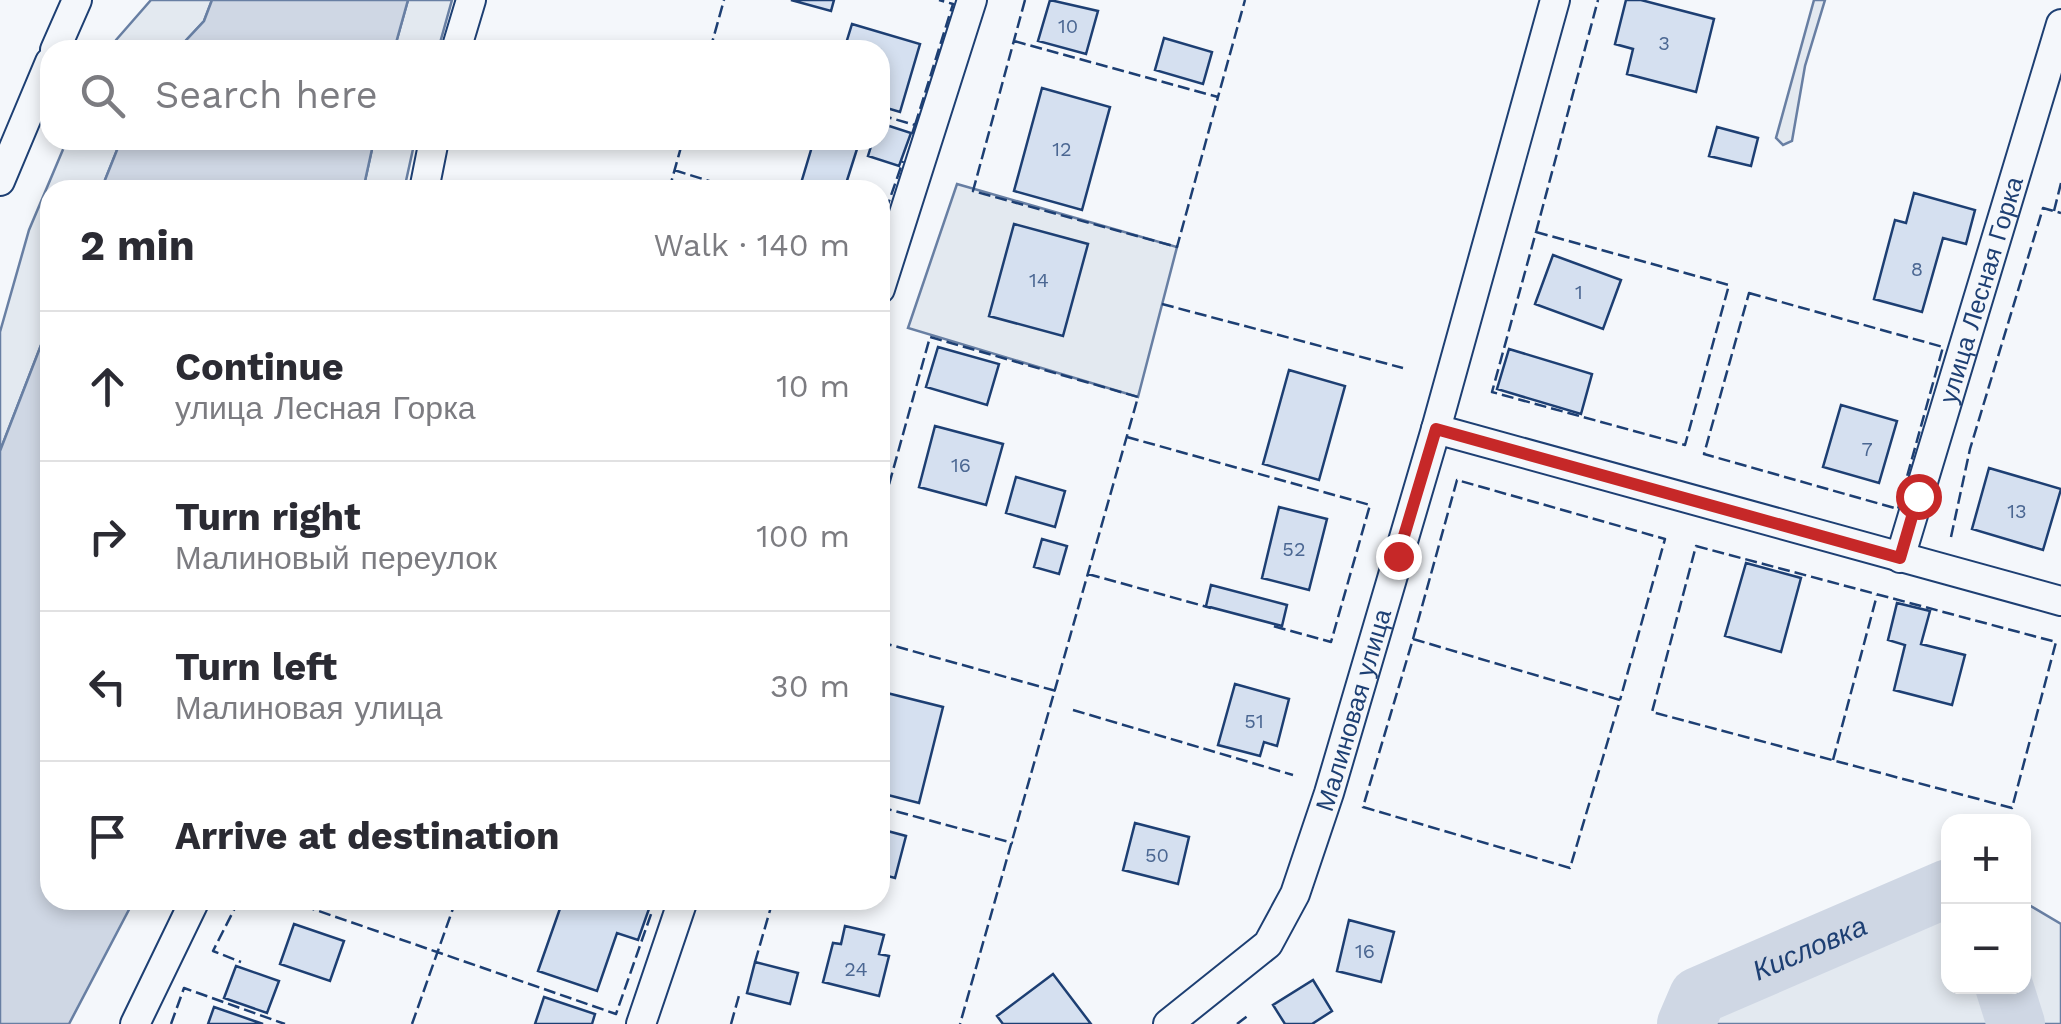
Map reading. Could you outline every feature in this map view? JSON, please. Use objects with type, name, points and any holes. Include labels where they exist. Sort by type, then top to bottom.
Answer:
[{"type":"street","points":[[59,40],[77,0]]},
{"type":"street","points":[[459,40],[471,0]]},
{"type":"street","points":[[890,258],[972,0]]},
{"type":"street","name":"Малиновая улица","points":[[1168,1024],[1268,944],[1295,894],[1329,793],[1436,429],[1555,0]]},
{"type":"street","name":"улица Лесная Горка","points":[[1900,558],[2061,24]]},
{"type":"street","points":[[0,181],[40,86]]},
{"type":"street","points":[[426,180],[432,150]]},
{"type":"street","points":[[1436,429],[2061,601]]},
{"type":"street","points":[[135,1024],[191,910]]},
{"type":"street","points":[[640,1024],[680,910]]},
{"type":"shaded area","points":[[151,0],[212,0],[204,21],[186,40],[116,40]]},
{"type":"shaded area","points":[[212,0],[408,0],[397,40],[186,40],[204,21]]},
{"type":"shaded area","points":[[408,0],[452,0],[441,40],[397,40]]},
{"type":"shaded area","points":[[1814,0],[1825,0],[1805,66],[1792,141],[1783,145],[1776,138]]},
{"type":"shaded area","points":[[63,150],[117,150],[105,180],[50,180]]},
{"type":"shaded area","points":[[117,150],[372,150],[365,180],[105,180]]},
{"type":"shaded area","points":[[372,150],[413,150],[406,180],[365,180]]},
{"type":"shaded area","points":[[957,184],[1177,247],[1138,397],[908,328]]},
{"type":"shaded area","points":[[40,204],[40,348],[0,451],[0,332]]},
{"type":"shaded area","points":[[40,348],[40,910],[129,910],[69,1024],[0,1024],[0,451]]},
{"type":"shaded area","points":[[1941,902],[1941,994],[1992,994],[2003,1024],[1695,1024],[1706,1009],[1738,986],[1779,971],[1838,958],[1846,942]]},
{"type":"shaded area","points":[[2031,906],[2061,924],[2061,1024],[2024,1024],[2018,994],[2031,994]]},
{"type":"building","points":[[791,0],[834,0],[831,11]]},
{"type":"building","points":[[1050,0],[1098,11],[1086,54],[1038,41]]},
{"type":"building","points":[[1626,0],[1641,0],[1714,19],[1696,92],[1627,74],[1633,49],[1615,44]]},
{"type":"building","points":[[852,24],[920,44],[900,112],[890,109],[890,40],[847,40]]},
{"type":"building","points":[[1164,38],[1212,52],[1203,84],[1155,70]]},
{"type":"building","points":[[1042,88],[1110,107],[1082,210],[1014,191]]},
{"type":"building","points":[[890,126],[911,133],[899,166],[868,156],[870,150],[890,150]]},
{"type":"building","points":[[1717,127],[1758,138],[1751,166],[1709,156]]},
{"type":"building","points":[[811,150],[857,150],[847,180],[802,180]]},
{"type":"building","points":[[1914,193],[1975,210],[1966,244],[1943,238],[1922,312],[1874,299],[1895,220],[1906,223]]},
{"type":"building","points":[[1014,224],[1088,244],[1063,336],[989,316]]},
{"type":"building","points":[[1553,255],[1621,280],[1603,329],[1535,304]]},
{"type":"building","points":[[938,347],[999,364],[987,405],[926,387]]},
{"type":"building","points":[[1509,349],[1592,374],[1581,414],[1497,389]]},
{"type":"building","points":[[1289,370],[1345,386],[1319,480],[1263,464]]},
{"type":"building","points":[[1841,405],[1897,421],[1879,483],[1823,467]]},
{"type":"building","points":[[935,426],[1003,444],[986,505],[919,487]]},
{"type":"building","points":[[1989,468],[2061,489],[2043,550],[1972,529]]},
{"type":"building","points":[[1016,477],[1065,491],[1055,527],[1006,513]]},
{"type":"building","points":[[1279,507],[1327,519],[1309,590],[1262,578]]},
{"type":"building","points":[[1042,539],[1067,546],[1059,574],[1034,567]]},
{"type":"building","points":[[1746,563],[1801,578],[1781,652],[1725,636]]},
{"type":"building","points":[[1211,585],[1287,605],[1282,626],[1206,606]]},
{"type":"building","points":[[1897,603],[1930,611],[1921,644],[1965,655],[1952,705],[1894,690],[1905,645],[1888,640]]},
{"type":"building","points":[[1235,684],[1289,699],[1277,746],[1264,742],[1260,756],[1218,745]]},
{"type":"building","points":[[890,694],[943,707],[919,803],[890,796]]},
{"type":"building","points":[[1135,823],[1189,837],[1178,884],[1123,870]]},
{"type":"building","points":[[890,832],[906,836],[895,878],[890,877]]},
{"type":"building","points":[[559,910],[649,910],[638,940],[617,933],[597,991],[538,971]]},
{"type":"building","points":[[1349,920],[1394,932],[1381,982],[1337,971]]},
{"type":"building","points":[[294,924],[344,941],[330,981],[280,964]]},
{"type":"building","points":[[845,926],[884,935],[879,954],[889,956],[879,996],[823,982],[833,943],[841,944]]},
{"type":"building","points":[[755,962],[798,973],[790,1004],[747,993]]},
{"type":"building","points":[[236,966],[279,981],[267,1013],[224,998]]},
{"type":"building","points":[[1053,974],[1091,1024],[1003,1024],[997,1016]]},
{"type":"building","points":[[1313,980],[1332,1011],[1312,1024],[1285,1024],[1273,1005]]},
{"type":"building","points":[[544,997],[595,1014],[592,1024],[535,1024]]},
{"type":"building","points":[[214,1007],[263,1024],[208,1024]]},
{"type":"waterway","name":"Кисловка","points":[[1686,1024],[1698,996],[1941,891]]},
{"type":"waterway","name":"Кисловка","points":[[2007,994],[2016,1024]]},
{"type":"fence","points":[[713,40],[724,0]]},
{"type":"fence","points":[[915,125],[953,4],[939,0]]},
{"type":"fence","points":[[1025,0],[973,191],[1177,247],[1218,97]]},
{"type":"fence","points":[[1014,41],[1218,97],[1245,0]]},
{"type":"fence","points":[[1536,232],[1598,0]]},
{"type":"fence","points":[[890,118],[915,125],[911,137]]},
{"type":"fence","points":[[672,180],[680,150]]},
{"type":"fence","points":[[890,198],[903,161]]},
{"type":"fence","points":[[674,170],[706,180]]},
{"type":"fence","points":[[2054,211],[2061,183]]},
{"type":"fence","points":[[1951,537],[1970,449],[2043,208],[2061,213]]},
{"type":"fence","points":[[1536,232],[1729,285],[1685,445],[1492,392],[1536,232]]},
{"type":"fence","points":[[1749,293],[1943,347],[1898,509],[1704,454],[1749,293]]},
{"type":"fence","points":[[1162,304],[1403,368]]},
{"type":"fence","points":[[890,481],[930,337],[1138,397],[960,1024]]},
{"type":"fence","points":[[1127,437],[1370,505],[1331,642],[1273,626]]},
{"type":"fence","points":[[1413,639],[1457,480],[1665,539],[1620,700]]},
{"type":"fence","points":[[1696,546],[2056,642],[2012,808],[1652,712],[1696,546]]},
{"type":"fence","points":[[1088,574],[1211,608]]},
{"type":"fence","points":[[1833,760],[1877,595]]},
{"type":"fence","points":[[1413,639],[1620,700],[1570,868],[1363,807],[1413,639]]},
{"type":"fence","points":[[890,645],[1056,691]]},
{"type":"fence","points":[[1073,710],[1293,775]]},
{"type":"fence","points":[[890,810],[1013,843]]},
{"type":"fence","points":[[234,910],[213,951],[241,962]]},
{"type":"fence","points":[[316,910],[616,1014],[652,910]]},
{"type":"fence","points":[[412,1024],[452,910]]},
{"type":"fence","points":[[755,962],[770,910]]},
{"type":"fence","points":[[171,1024],[184,988],[285,1024]]},
{"type":"fence","points":[[731,1024],[740,992]]},
{"type":"fence","points":[[1237,1024],[1250,1014]]},
{"type":"route","points":[[1398,556],[1436,429],[1900,558],[1918,496]]}]
